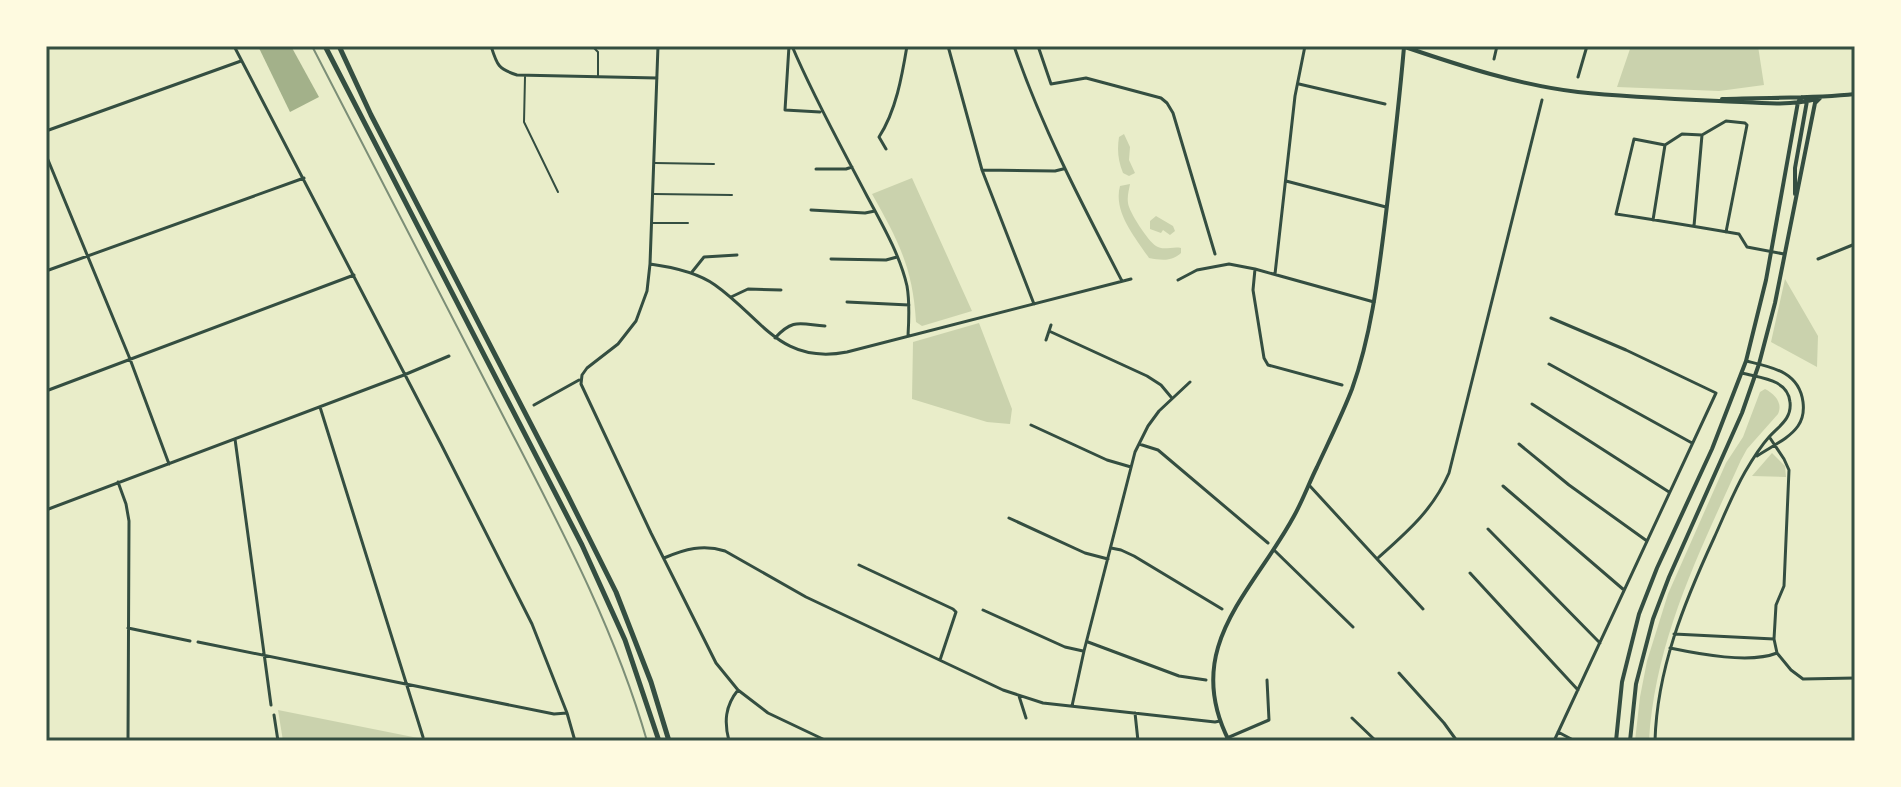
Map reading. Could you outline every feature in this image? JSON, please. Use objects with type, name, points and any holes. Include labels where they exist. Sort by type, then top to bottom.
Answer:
[{"type":"main road","points":[[325,46],[582,545],[625,640],[659,741]]},
{"type":"main road","points":[[339,46],[371,115],[616,592],[651,682],[669,741]]},
{"type":"street","points":[[234,46],[532,624],[575,741]]},
{"type":"street","points":[[491,46],[497,65],[513,74],[657,78]]},
{"type":"street","points":[[658,46],[647,291],[636,321],[618,344],[587,368],[581,380],[582,387],[716,663],[738,690],[768,713],[827,741]]},
{"type":"street","points":[[790,46],[785,110],[822,112]]},
{"type":"street","points":[[790,46],[897,257],[909,305],[908,336]]},
{"type":"street","points":[[886,149],[879,137],[900,84],[907,46]]},
{"type":"street","points":[[948,46],[982,170],[1034,304]]},
{"type":"street","points":[[1014,46],[1031,96],[1063,169],[1122,281]]},
{"type":"street","points":[[1038,46],[1051,84],[1086,78],[1161,98],[1167,103],[1173,113],[1215,254]]},
{"type":"street","points":[[1275,274],[1297,83],[1305,46]]},
{"type":"street","points":[[1267,680],[1269,720],[1228,740],[1220,721],[1213,680],[1222,633],[1230,615],[1295,515],[1352,388],[1363,350],[1374,302],[1387,207],[1403,46],[1491,74],[1558,89],[1604,94],[1768,103],[1855,94]]},
{"type":"street","points":[[1494,59],[1497,46]]},
{"type":"street","points":[[1578,77],[1587,46]]},
{"type":"street","points":[[46,131],[241,61]]},
{"type":"street","points":[[1297,83],[1385,104]]},
{"type":"street","points":[[1630,741],[1636,684],[1653,619],[1742,413],[1759,364],[1775,303],[1815,103],[1820,98]]},
{"type":"street","points":[[1378,558],[1426,513],[1449,473],[1542,100]]},
{"type":"street","points":[[1794,201],[1802,100]]},
{"type":"street","points":[[1616,741],[1622,682],[1639,614],[1712,449],[1746,361],[1761,304],[1802,100]]},
{"type":"street","points":[[1726,232],[1747,125],[1726,121],[1702,135],[1682,134],[1665,145],[1634,139],[1616,214],[1694,226],[1726,232],[1739,234],[1747,247],[1785,254]]},
{"type":"street","points":[[1694,226],[1702,135]]},
{"type":"street","points":[[1653,220],[1665,145]]},
{"type":"street","points":[[46,155],[130,359],[169,464]]},
{"type":"street","points":[[816,169],[846,169],[852,166]]},
{"type":"street","points":[[982,170],[1063,169]]},
{"type":"street","points":[[46,271],[304,178]]},
{"type":"street","points":[[1286,181],[1387,207]]},
{"type":"street","points":[[811,210],[875,211]]},
{"type":"street","points":[[1818,259],[1855,244]]},
{"type":"street","points":[[691,273],[704,257],[737,255]]},
{"type":"street","points":[[831,259],[886,260],[897,257]]},
{"type":"street","points":[[650,264],[691,273],[713,283],[775,338],[810,353],[829,354],[1131,279]]},
{"type":"street","points":[[1178,280],[1197,270],[1229,264],[1374,302]]},
{"type":"street","points":[[1255,269],[1253,290],[1264,358],[1268,365],[1342,385]]},
{"type":"street","points":[[46,391],[354,275]]},
{"type":"street","points":[[731,297],[748,289],[781,290]]},
{"type":"street","points":[[847,302],[909,305]]},
{"type":"street","points":[[1551,318],[1716,393],[1554,741]]},
{"type":"street","points":[[775,338],[786,326],[793,324],[825,326]]},
{"type":"street","points":[[1046,340],[1051,325]]},
{"type":"street","points":[[1049,331],[1147,376],[1161,385],[1172,398]]},
{"type":"street","points":[[46,510],[449,356]]},
{"type":"street","points":[[1746,361],[1775,368],[1790,377],[1802,398],[1803,413],[1798,426],[1754,458]]},
{"type":"street","points":[[1549,364],[1692,443]]},
{"type":"street","points":[[1655,741],[1658,701],[1670,648],[1694,581],[1754,458],[1788,417],[1789,396],[1784,388],[1776,382],[1742,373]]},
{"type":"street","points":[[534,405],[581,380]]},
{"type":"street","points":[[1072,706],[1139,444],[1148,426],[1190,382]]},
{"type":"street","points":[[1532,404],[1669,492]]},
{"type":"street","points":[[320,407],[423,737]]},
{"type":"street","points":[[1031,425],[1107,460],[1131,467]]},
{"type":"street","points":[[1769,437],[1789,470],[1784,586],[1776,605],[1774,639],[1777,653],[1803,679],[1855,678]]},
{"type":"street","points":[[235,439],[271,705]]},
{"type":"street","points":[[1139,444],[1158,450],[1268,543]]},
{"type":"street","points":[[1519,444],[1569,485],[1647,541]]},
{"type":"street","points":[[118,482],[129,521],[128,741]]},
{"type":"street","points":[[1309,485],[1423,609]]},
{"type":"street","points":[[1503,486],[1625,590]]},
{"type":"street","points":[[1009,518],[1085,553],[1108,559]]},
{"type":"street","points":[[1488,529],[1600,643]]},
{"type":"street","points":[[664,558],[697,547],[725,551],[806,597],[1019,696],[1043,703],[1220,721]]},
{"type":"street","points":[[1111,548],[1134,556],[1222,609]]},
{"type":"street","points":[[1274,550],[1353,627]]},
{"type":"street","points":[[859,565],[956,612],[940,660]]},
{"type":"street","points":[[1470,573],[1578,690]]},
{"type":"street","points":[[983,610],[1065,647],[1084,651]]},
{"type":"street","points":[[128,628],[190,641]]},
{"type":"street","points":[[1674,634],[1774,639]]},
{"type":"street","points":[[1087,641],[1179,676],[1206,680]]},
{"type":"street","points":[[198,642],[554,714],[567,713]]},
{"type":"street","points":[[1670,648],[1702,655],[1761,658],[1777,653]]},
{"type":"street","points":[[1399,673],[1457,741]]},
{"type":"street","points":[[729,741],[726,712],[738,690]]},
{"type":"street","points":[[1019,696],[1026,718]]},
{"type":"street","points":[[1135,713],[1138,741]]},
{"type":"street","points":[[274,715],[278,741]]},
{"type":"street","points":[[1352,718],[1376,741]]},
{"type":"street","points":[[1558,732],[1575,741]]},
{"type":"lane","points":[[592,46],[598,52],[598,77]]},
{"type":"lane","points":[[525,76],[524,122],[558,192]]},
{"type":"lane","points":[[654,163],[714,164]]},
{"type":"lane","points":[[653,194],[732,195]]},
{"type":"lane","points":[[652,223],[688,223]]},
{"type":"shaded area","points":[[258,46],[291,46],[319,97],[290,112]]},
{"type":"shaded area","points":[[1631,46],[1758,46],[1764,85],[1719,91],[1617,87]]},
{"type":"shaded area","points":[[1124,134],[1135,173],[1129,176],[1123,173],[1118,155],[1119,137]]},
{"type":"shaded area","points":[[912,178],[972,311],[922,326],[916,322],[912,286],[903,255],[872,194]]},
{"type":"shaded area","points":[[1130,184],[1128,203],[1139,226],[1156,246],[1181,248],[1177,256],[1166,260],[1149,258],[1132,233],[1122,215],[1119,196],[1120,186]]},
{"type":"shaded area","points":[[1156,216],[1173,226],[1175,231],[1170,235],[1163,230],[1161,233],[1150,229],[1150,221]]},
{"type":"shaded area","points":[[1785,279],[1818,336],[1817,367],[1771,342]]},
{"type":"shaded area","points":[[979,323],[1012,409],[1010,424],[987,422],[912,399],[913,342]]},
{"type":"shaded area","points":[[1765,389],[1777,399],[1778,414],[1747,449],[1710,528],[1670,631],[1653,703],[1649,741],[1635,741],[1647,661],[1668,594],[1726,463],[1743,437],[1760,392]]},
{"type":"shaded area","points":[[1772,453],[1785,466],[1786,477],[1752,476]]},
{"type":"shaded area","points":[[278,710],[433,741],[283,741]]},
{"type":"tram line","points":[[312,46],[581,571],[617,655],[647,741]]}]
